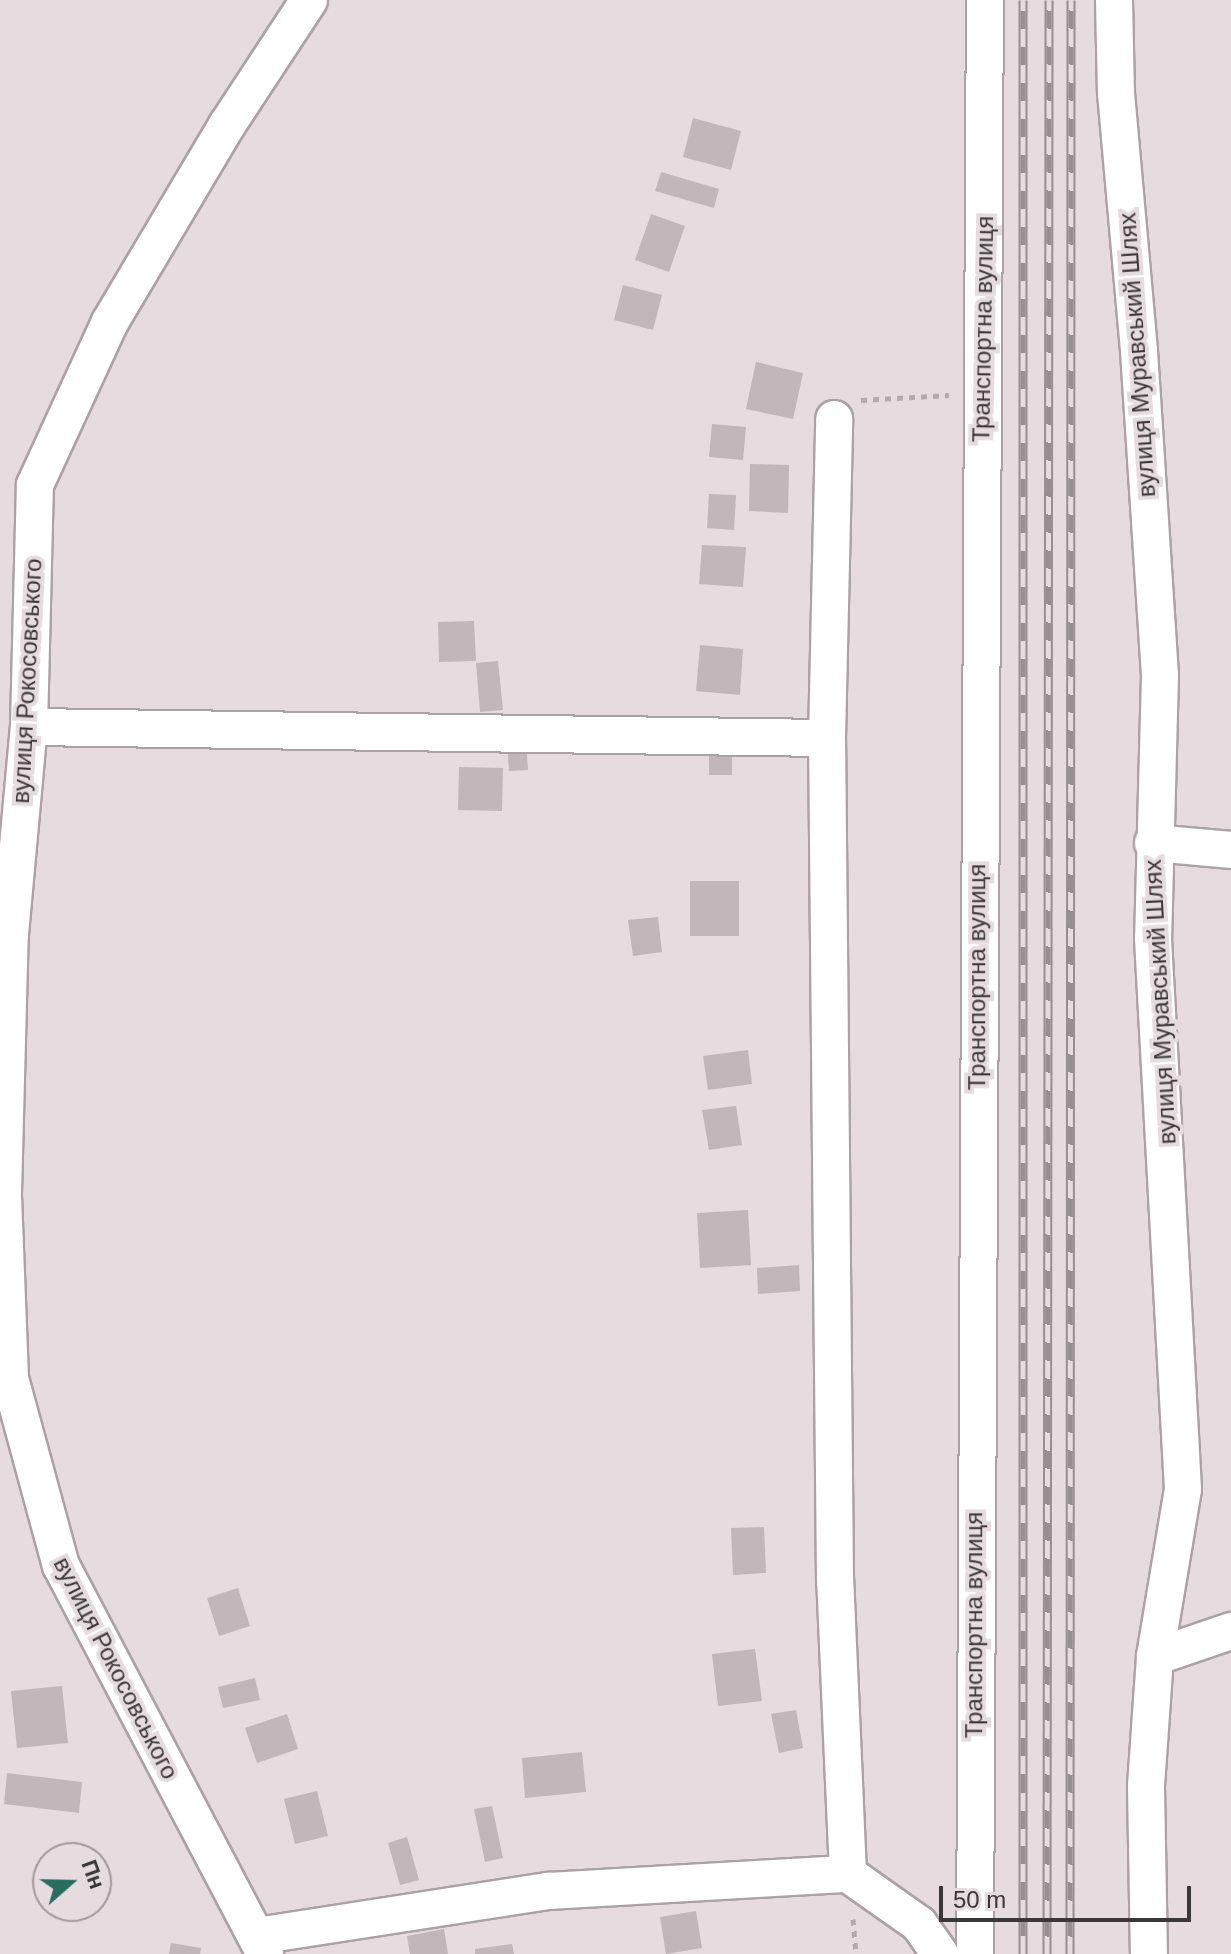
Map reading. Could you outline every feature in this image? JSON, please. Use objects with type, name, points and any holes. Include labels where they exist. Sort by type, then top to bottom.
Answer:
[{"type":"street","name":"вулиця Рокосовського","points":[[261,1945],[61,1566],[10,1378],[3,1193],[10,934],[29,727],[35,485],[110,322],[227,125],[309,0]]},
{"type":"street","name":"Транспортна вулиця","points":[[975,1954],[985,0]]},
{"type":"street","name":"вулиця Муравський Шлях","points":[[1114,0],[1116,93],[1139,351],[1160,675],[1153,843],[1153,939],[1183,1489],[1155,1657],[1146,1787],[1149,1954]]},
{"type":"street","points":[[834,419],[827,738],[835,1581],[848,1874]]},
{"type":"street","points":[[29,727],[827,738]]},
{"type":"street","points":[[1153,843],[1231,850]]},
{"type":"street","points":[[1155,1657],[1231,1631]]},
{"type":"street","points":[[261,1945],[549,1891],[848,1874],[919,1924],[940,1954]]},
{"type":"path","points":[[834,419],[867,395],[948,396],[984,355]]},
{"type":"building","points":[[693,118],[741,131],[731,170],[683,157]]},
{"type":"building","points":[[661,172],[719,189],[714,208],[655,191]]},
{"type":"building","points":[[651,214],[685,226],[669,272],[635,260]]},
{"type":"building","points":[[623,285],[662,295],[653,330],[614,320]]},
{"type":"building","points":[[756,362],[803,373],[793,419],[746,409]]},
{"type":"building","points":[[712,424],[746,427],[743,460],[709,457]]},
{"type":"building","points":[[750,464],[789,465],[788,513],[749,511]]},
{"type":"building","points":[[709,494],[736,495],[734,530],[707,528]]},
{"type":"building","points":[[702,545],[746,547],[743,587],[699,584]]},
{"type":"building","points":[[474,621],[476,661],[439,662],[438,622]]},
{"type":"building","points":[[700,645],[743,649],[740,695],[696,691]]},
{"type":"building","points":[[498,661],[503,710],[480,712],[476,663]]},
{"type":"building","points":[[526,740],[528,770],[509,771],[507,741]]},
{"type":"building","points":[[709,747],[732,748],[732,775],[709,775]]},
{"type":"building","points":[[459,767],[503,768],[502,811],[458,810]]},
{"type":"building","points":[[690,881],[739,881],[739,936],[690,936]]},
{"type":"building","points":[[658,917],[662,952],[633,956],[628,920]]},
{"type":"building","points":[[748,1050],[752,1084],[708,1090],[703,1056]]},
{"type":"building","points":[[736,1106],[742,1145],[709,1150],[702,1110]]},
{"type":"building","points":[[748,1210],[751,1265],[700,1268],[697,1213]]},
{"type":"building","points":[[799,1265],[800,1291],[758,1294],[757,1268]]},
{"type":"building","points":[[764,1527],[766,1573],[733,1575],[731,1528]]},
{"type":"building","points":[[238,1588],[250,1626],[219,1636],[207,1598]]},
{"type":"building","points":[[755,1649],[762,1701],[718,1706],[712,1654]]},
{"type":"building","points":[[255,1678],[260,1700],[223,1708],[218,1687]]},
{"type":"building","points":[[62,1686],[68,1743],[17,1748],[11,1691]]},
{"type":"building","points":[[796,1710],[803,1748],[779,1753],[771,1714]]},
{"type":"building","points":[[287,1714],[298,1749],[257,1763],[245,1728]]},
{"type":"building","points":[[582,1752],[586,1792],[525,1798],[522,1758]]},
{"type":"building","points":[[7,1773],[82,1782],[79,1813],[4,1804]]},
{"type":"building","points":[[317,1791],[328,1836],[295,1844],[284,1799]]},
{"type":"building","points":[[492,1806],[503,1858],[485,1862],[474,1809]]},
{"type":"building","points":[[407,1837],[419,1880],[400,1885],[388,1843]]},
{"type":"building","points":[[696,1911],[702,1948],[666,1954],[660,1917]]},
{"type":"building","points":[[444,1929],[448,1954],[410,1954],[407,1936]]},
{"type":"building","points":[[171,1943],[201,1948],[200,1954],[169,1954]]},
{"type":"building","points":[[512,1944],[514,1954],[475,1954],[475,1949]]},
{"type":"railway","points":[[1023,0],[1023,1954]]},
{"type":"railway","points":[[1047,1954],[1049,0]]},
{"type":"railway","points":[[1070,1954],[1071,0]]}]
